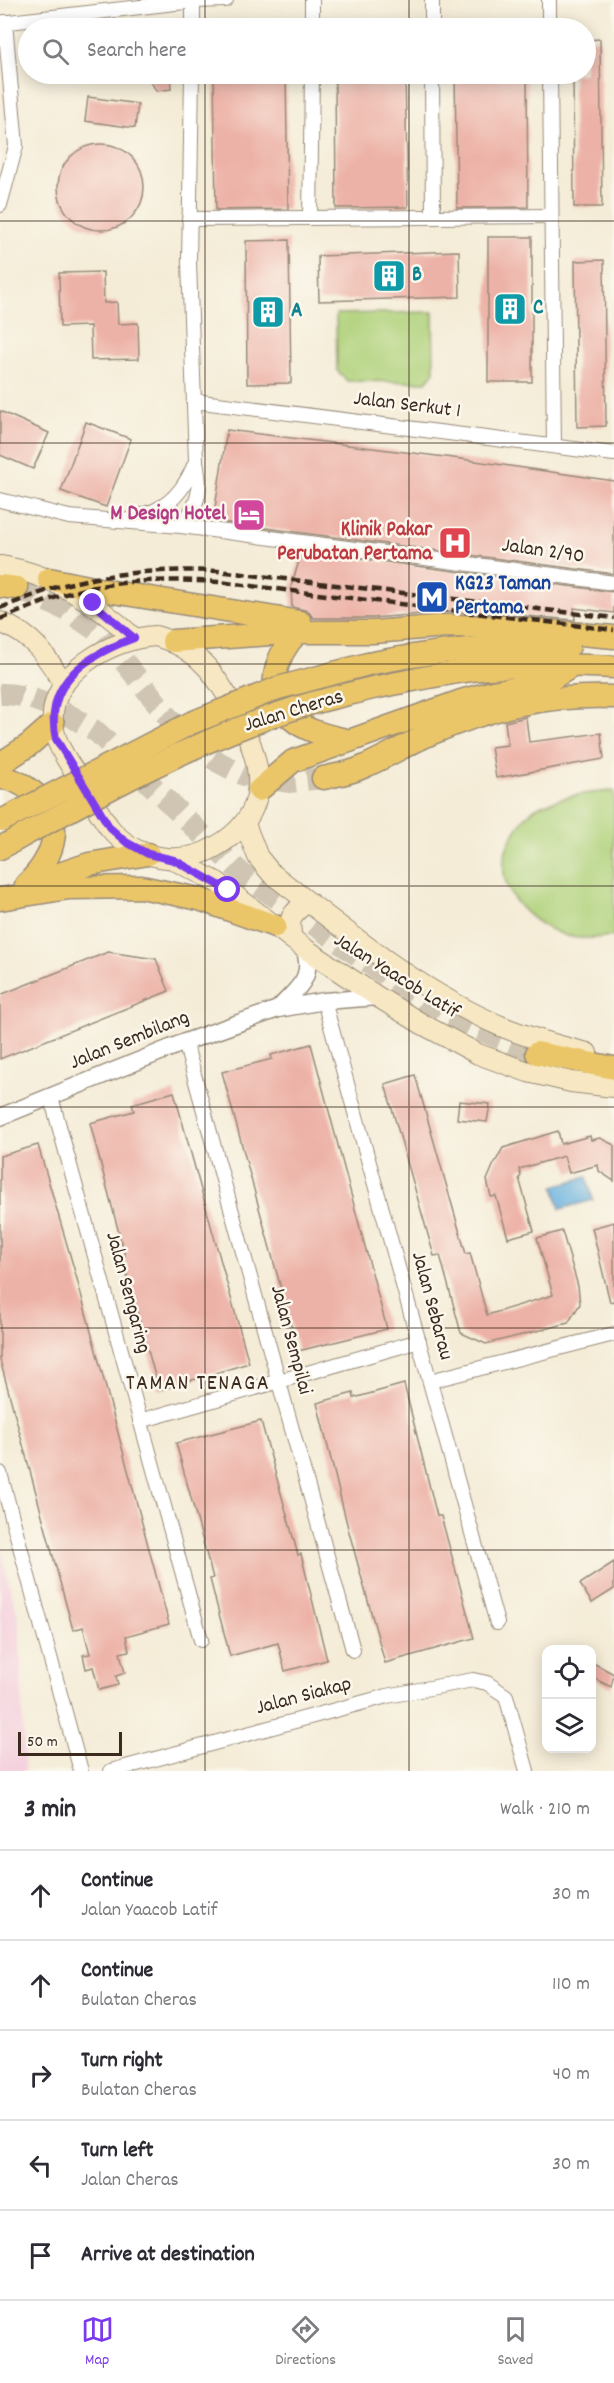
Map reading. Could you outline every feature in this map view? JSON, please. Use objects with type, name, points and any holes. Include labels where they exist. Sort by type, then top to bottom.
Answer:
[{"type":"highway","points":[[49,579],[231,612],[373,632]]},
{"type":"highway","points":[[173,641],[298,632],[373,632],[457,626],[501,627],[614,637]]},
{"type":"highway","points":[[298,632],[286,644],[275,667],[275,681],[280,702],[291,719],[320,734],[349,741]]},
{"type":"highway","name":"Jalan Cheras","points":[[2,821],[191,723],[278,688],[368,664],[426,653],[487,647],[551,645],[614,649]]},
{"type":"highway","points":[[259,790],[293,761],[461,701],[492,692],[545,683],[572,666]]},
{"type":"highway","name":"Jalan Cheras","points":[[7,844],[106,790],[199,744],[285,711],[377,687],[489,668],[614,667]]},
{"type":"highway","points":[[323,778],[361,768],[429,734],[518,704],[577,696],[614,697]]},
{"type":"highway","points":[[0,764],[29,745],[53,723]]},
{"type":"highway","points":[[0,778],[18,782],[37,794],[51,814],[54,837],[46,862],[25,886]]},
{"type":"highway","points":[[0,898],[25,886],[89,864],[148,854]]},
{"type":"highway","points":[[0,898],[69,888],[141,886],[199,899],[290,938]]},
{"type":"highway","points":[[537,1053],[614,1068]]},
{"type":"main road","points":[[0,566],[25,570],[49,579],[93,603],[134,638]]},
{"type":"main road","points":[[0,622],[35,642],[64,684]]},
{"type":"main road","points":[[156,636],[173,641],[199,658],[212,671],[250,739],[258,765],[257,800],[245,824],[214,848],[195,856],[174,860],[148,854],[126,842],[110,828],[56,739],[53,723],[57,696],[64,684],[78,668],[93,657],[111,646],[134,638],[156,636]]},
{"type":"main road","name":"Jalan Yaacob Latif","points":[[245,824],[258,857],[271,873],[402,970],[448,1000],[503,1027],[546,1042],[614,1058]]},
{"type":"main road","name":"Jalan Yaacob Latif","points":[[174,860],[217,882],[290,938],[378,997],[478,1054],[528,1072],[571,1082],[614,1087]]},
{"type":"main road","points":[[290,938],[289,924],[293,914],[308,902]]},
{"type":"street","points":[[45,18],[193,1],[226,0]]},
{"type":"street","points":[[312,0],[312,18]]},
{"type":"street","points":[[432,0],[432,18]]},
{"type":"street","points":[[549,0],[549,18]]},
{"type":"street","points":[[193,1],[193,18]]},
{"type":"street","points":[[0,205],[16,146],[2,23],[18,21]]},
{"type":"street","points":[[181,526],[196,504],[200,487],[196,461],[189,219],[192,84]]},
{"type":"street","points":[[310,218],[312,84]]},
{"type":"street","points":[[432,84],[433,217]]},
{"type":"street","points":[[550,84],[554,446]]},
{"type":"street","points":[[189,219],[551,216]]},
{"type":"street","name":"Jalan Serkut 1","points":[[194,401],[614,454]]},
{"type":"street","points":[[123,522],[157,509],[175,496],[188,480],[196,461]]},
{"type":"street","name":"Jalan 2/90","points":[[0,500],[69,517],[181,526],[614,583]]},
{"type":"street","name":"Jalan Sembilang","points":[[278,1009],[306,978],[309,969],[290,938]]},
{"type":"street","name":"Jalan Sembilang","points":[[0,1117],[185,1042],[278,1009],[324,1001],[378,997]]},
{"type":"street","name":"Jalan Sebarau","points":[[324,1001],[497,1623]]},
{"type":"street","name":"Jalan Sempilai","points":[[185,1042],[353,1650]]},
{"type":"street","name":"Jalan Sengaring","points":[[51,1097],[201,1640]]},
{"type":"street","points":[[430,1381],[614,1335]]},
{"type":"street","points":[[140,1421],[419,1341]]},
{"type":"street","points":[[0,1473],[81,1771]]},
{"type":"street","name":"Jalan Siakap","points":[[111,1771],[398,1694],[473,1680],[487,1683],[506,1696],[527,1771]]},
{"type":"shaded area","points":[[0,1547],[19,1621],[25,1771],[0,1771]]},
{"type":"green space","points":[[433,312],[434,372],[426,382],[347,381],[337,370],[336,314]]},
{"type":"green space","points":[[614,791],[614,936],[570,937],[534,919],[512,895],[506,881],[504,866],[506,850],[523,821],[537,807],[587,793]]},
{"type":"water","points":[[587,1177],[593,1200],[560,1209],[554,1186]]},
{"type":"building","points":[[596,39],[600,39],[602,207],[574,207],[573,84],[596,84]]},
{"type":"building","points":[[152,84],[171,84],[171,89],[156,91]]},
{"type":"building","points":[[214,84],[286,84],[288,209],[216,210]]},
{"type":"building","points":[[335,84],[405,84],[408,207],[336,208]]},
{"type":"building","points":[[455,84],[527,84],[528,207],[457,208]]},
{"type":"building","points":[[88,97],[138,104],[135,128],[85,121]]},
{"type":"building","points":[[101,144],[125,151],[137,163],[144,187],[137,211],[125,223],[101,230],[77,223],[65,211],[58,187],[65,163],[77,151]]},
{"type":"building","name":"C","points":[[488,237],[532,237],[532,382],[488,382]]},
{"type":"building","name":"A","points":[[289,240],[291,383],[247,384],[246,241]]},
{"type":"building","name":"B","points":[[459,251],[460,297],[319,301],[318,256]]},
{"type":"building","points":[[604,260],[606,426],[577,427],[575,261]]},
{"type":"building","points":[[103,272],[104,303],[117,302],[118,324],[138,323],[139,359],[91,360],[90,326],[60,327],[59,273]]},
{"type":"building","points":[[0,411],[49,433],[33,469],[0,455]]},
{"type":"building","points":[[86,422],[131,439],[106,507],[61,491]]},
{"type":"building","points":[[227,430],[461,459],[614,481],[614,574],[213,521]]},
{"type":"building","points":[[302,551],[614,592],[614,613],[574,608],[575,620],[446,612],[372,618],[313,618],[308,611],[292,607],[291,587]]},
{"type":"building","points":[[526,717],[529,742],[601,733],[604,759],[496,778],[491,747],[508,745],[505,722]]},
{"type":"building","points":[[108,952],[156,959],[169,991],[0,1059],[0,995]]},
{"type":"building","points":[[311,1044],[387,1329],[298,1351],[222,1072],[272,1059],[271,1055]]},
{"type":"building","points":[[415,1075],[466,1254],[470,1253],[487,1315],[553,1295],[537,1238],[562,1231],[578,1286],[580,1304],[568,1323],[486,1344],[461,1333],[440,1255],[434,1256],[385,1084]]},
{"type":"building","points":[[174,1092],[249,1363],[159,1390],[122,1257],[125,1256],[90,1123],[134,1111],[132,1104]]},
{"type":"building","points":[[459,1101],[490,1104],[487,1122],[457,1119]]},
{"type":"building","points":[[558,1131],[561,1144],[590,1136],[591,1140],[600,1138],[614,1145],[614,1181],[599,1171],[598,1165],[569,1173],[564,1156],[519,1169],[521,1176],[519,1178],[534,1231],[508,1238],[496,1196],[491,1197],[487,1180],[493,1166],[503,1148]]},
{"type":"building","points":[[38,1145],[77,1279],[169,1624],[126,1636],[129,1651],[120,1653],[125,1673],[116,1676],[118,1685],[99,1690],[93,1667],[86,1669],[83,1655],[90,1654],[83,1627],[73,1630],[0,1360],[0,1156]]},
{"type":"building","points":[[614,1222],[614,1301],[610,1302],[592,1228]]},
{"type":"building","points":[[404,1384],[437,1516],[441,1516],[474,1638],[385,1663],[317,1403],[353,1393],[354,1398]]},
{"type":"building","points":[[261,1421],[298,1555],[301,1554],[327,1660],[285,1671],[278,1643],[230,1656],[210,1579],[213,1578],[176,1443]]},
{"type":"building","points":[[614,1562],[614,1589],[592,1603],[580,1584]]},
{"type":"building","points":[[596,1665],[614,1674],[611,1687],[596,1680]]},
{"type":"tunnel","points":[[17,588],[66,610],[96,630],[123,660],[187,741],[220,763],[244,775],[289,782],[323,778]]},
{"type":"tunnel","points":[[0,694],[25,697],[51,706],[98,733],[241,873],[397,983],[443,1011],[487,1033],[537,1053]]},
{"type":"railway","points":[[0,608],[57,587],[97,578],[157,571],[197,570],[614,618]]},
{"type":"railway","points":[[0,619],[77,591],[137,582],[178,581],[219,582],[614,630]]},
{"type":"place","name":"B","points":[[389,276]]},
{"type":"place","name":"C","points":[[510,309]]},
{"type":"place","name":"A","points":[[268,312]]},
{"type":"place","name":"M Design Hotel","points":[[249,515]]},
{"type":"place","name":"Klinik Pakar Perubatan Pertama","points":[[455,543]]},
{"type":"place","name":"KG23 Taman Pertama","points":[[432,597]]},
{"type":"district","name":"TAMAN TENAGA","points":[[198,1384]]},
{"type":"route","points":[[93,603],[134,638],[111,646],[93,657],[78,668],[64,684],[57,696],[54,710],[53,723],[56,739],[110,828],[126,842],[148,854],[174,860],[228,890]]}]
